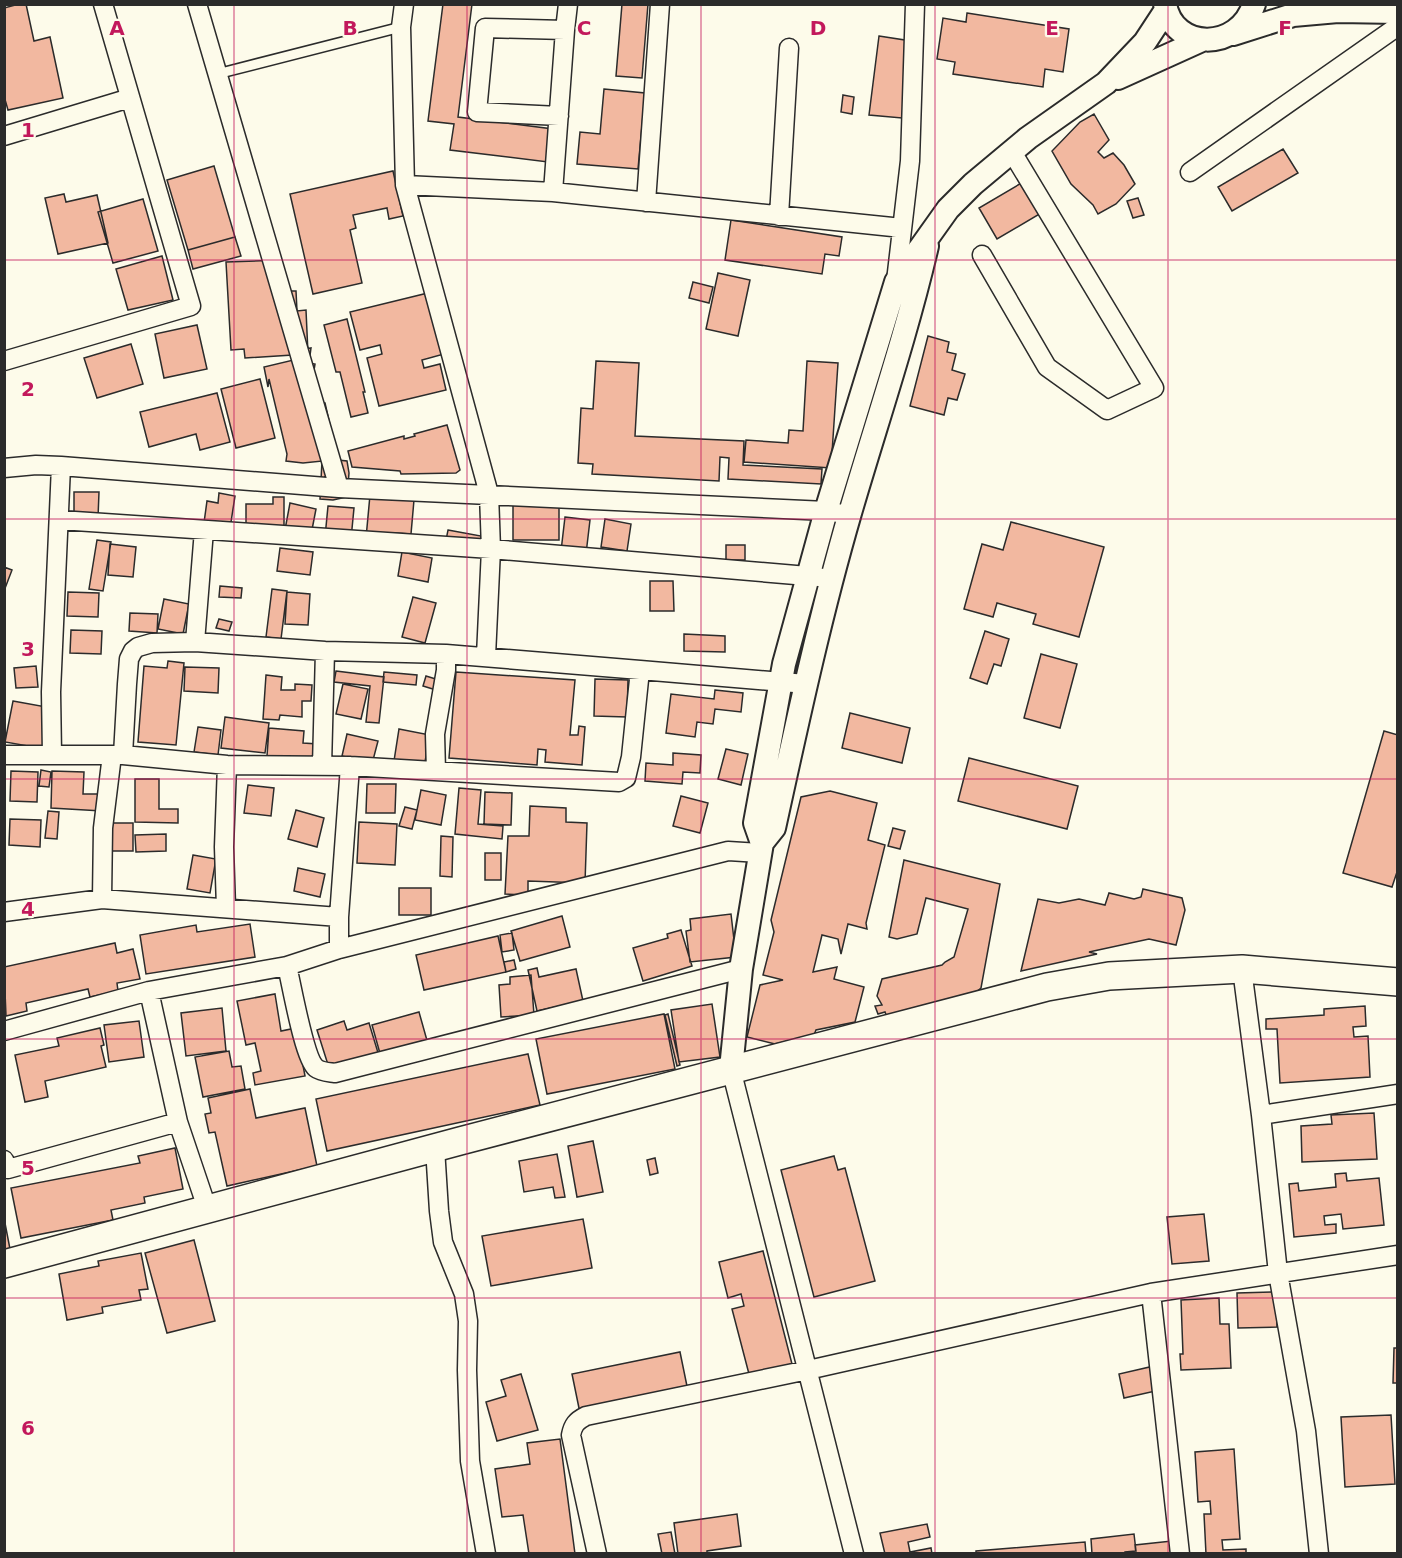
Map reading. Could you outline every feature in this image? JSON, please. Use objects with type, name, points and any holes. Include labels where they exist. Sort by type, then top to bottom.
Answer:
[{"type":"main road","points":[[4,1264],[207,1208],[1047,987],[1109,976],[1242,969],[1398,982]]},
{"type":"street","points":[[4,361],[191,306],[103,4]]},
{"type":"street","points":[[196,4],[339,488]]},
{"type":"street","points":[[404,4],[401,27],[405,185],[489,494],[491,549],[486,657]]},
{"type":"street","points":[[553,192],[568,4]]},
{"type":"street","points":[[646,202],[660,4]]},
{"type":"street","points":[[854,1554],[731,1069],[741,969],[761,848],[755,823],[781,682],[826,512],[896,282],[910,161],[915,4]]},
{"type":"street","points":[[1233,34],[1246,22],[1254,4]]},
{"type":"street","points":[[896,282],[948,209],[973,184],[1012,152],[1106,83],[1145,42],[1165,7]]},
{"type":"street","points":[[1165,7],[1180,30],[1202,40],[1218,40],[1293,15],[1338,11],[1398,12]]},
{"type":"street","points":[[1190,172],[1398,26]]},
{"type":"street","points":[[559,116],[477,112],[485,28],[565,30]]},
{"type":"street","points":[[1106,83],[1202,40]]},
{"type":"street","points":[[779,216],[789,48]]},
{"type":"street","points":[[4,136],[130,98]]},
{"type":"street","points":[[982,255],[1047,367],[1107,410],[1154,388],[1012,152]]},
{"type":"street","points":[[405,185],[553,192],[902,228]]},
{"type":"street","points":[[761,848],[774,828],[806,684],[849,515],[917,288],[930,235]]},
{"type":"street","points":[[6,462],[339,488],[489,494],[849,515]]},
{"type":"street","points":[[52,755],[51,692],[61,466]]},
{"type":"street","points":[[60,519],[491,549],[833,579]]},
{"type":"street","points":[[195,642],[204,530]]},
{"type":"street","points":[[102,899],[103,828],[117,755],[129,659],[138,647],[195,642],[325,651],[446,654],[806,684]]},
{"type":"street","points":[[322,766],[325,651]]},
{"type":"street","points":[[436,771],[435,734],[446,670],[446,654]]},
{"type":"street","points":[[4,755],[117,755],[227,765],[350,766],[622,782],[627,778],[631,757],[640,670]]},
{"type":"street","points":[[226,908],[224,847],[227,765]]},
{"type":"street","points":[[339,949],[339,917],[350,766]]},
{"type":"street","points":[[4,1031],[149,991],[287,966],[339,949],[728,851],[761,848]]},
{"type":"street","points":[[4,912],[102,899],[339,917]]},
{"type":"street","points":[[287,966],[307,1052],[315,1067],[323,1072],[334,1073],[741,969]]},
{"type":"street","points":[[1242,969],[1278,1273],[1306,1431],[1318,1554]]},
{"type":"street","points":[[149,991],[178,1122],[207,1208]]},
{"type":"street","points":[[1261,1115],[1398,1094]]},
{"type":"street","points":[[6,1166],[178,1122]]},
{"type":"street","points":[[435,1148],[443,1242],[464,1294],[468,1321],[470,1461],[486,1554]]},
{"type":"street","points":[[597,1554],[571,1435],[577,1420],[586,1416],[808,1370],[1151,1293],[1398,1256]]},
{"type":"street","points":[[1151,1293],[1180,1554]]},
{"type":"lane","points":[[217,74],[401,27]]},
{"type":"building","points":[[26,4],[34,41],[50,37],[63,98],[8,110],[4,96],[4,8]]},
{"type":"building","points":[[443,4],[472,4],[458,117],[561,130],[556,163],[450,150],[454,124],[428,121]]},
{"type":"building","points":[[622,4],[648,4],[642,78],[616,76]]},
{"type":"building","points":[[967,13],[1069,29],[1063,72],[1045,69],[1043,87],[953,74],[955,62],[937,59],[943,18],[966,22]]},
{"type":"building","points":[[879,36],[911,41],[902,118],[869,115]]},
{"type":"building","points":[[604,89],[645,93],[638,169],[577,164],[580,132],[600,134]]},
{"type":"building","points":[[843,95],[854,97],[852,114],[841,112]]},
{"type":"building","points":[[1094,114],[1109,140],[1098,152],[1104,158],[1113,153],[1124,165],[1135,184],[1116,204],[1098,214],[1093,205],[1071,184],[1052,151],[1080,122]]},
{"type":"building","points":[[1283,149],[1298,173],[1232,211],[1218,187]]},
{"type":"building","points":[[214,166],[235,237],[188,250],[167,180]]},
{"type":"building","points":[[393,171],[403,216],[389,219],[387,208],[353,215],[356,228],[350,230],[362,283],[313,294],[290,194]]},
{"type":"building","points":[[1030,178],[1048,209],[997,239],[979,208]]},
{"type":"building","points":[[64,194],[66,202],[97,195],[108,243],[58,254],[45,198]]},
{"type":"building","points":[[1138,198],[1144,215],[1133,218],[1127,201]]},
{"type":"building","points":[[143,199],[158,251],[113,263],[98,212]]},
{"type":"building","points":[[731,220],[842,237],[839,256],[825,254],[822,274],[725,260]]},
{"type":"building","points":[[235,237],[241,256],[193,269],[188,250]]},
{"type":"building","points":[[162,256],[173,300],[128,310],[116,269]]},
{"type":"building","points":[[280,260],[282,291],[296,291],[297,311],[306,310],[308,354],[245,358],[244,349],[231,350],[226,262]]},
{"type":"building","points":[[718,273],[750,280],[738,336],[706,329]]},
{"type":"building","points":[[693,282],[713,287],[709,303],[689,298]]},
{"type":"building","points":[[432,292],[444,354],[422,360],[424,368],[440,364],[446,390],[379,406],[367,358],[382,354],[380,345],[360,350],[350,312]]},
{"type":"building","points":[[347,319],[368,413],[351,417],[340,372],[336,372],[324,325]]},
{"type":"building","points":[[197,325],[207,369],[164,378],[155,334]]},
{"type":"building","points":[[928,336],[949,342],[947,352],[956,354],[952,370],[965,374],[957,400],[948,398],[944,415],[910,406]]},
{"type":"building","points":[[131,344],[143,384],[97,398],[84,358]]},
{"type":"building","points":[[311,348],[309,363],[315,364],[309,401],[325,403],[338,460],[347,461],[349,473],[347,497],[333,500],[320,499],[322,461],[303,463],[286,461],[287,454],[264,367],[298,359],[299,350]]},
{"type":"building","points":[[596,361],[639,363],[635,436],[744,441],[743,465],[822,469],[821,484],[728,479],[729,458],[720,457],[719,481],[592,474],[593,464],[578,463],[581,408],[593,409]]},
{"type":"building","points":[[807,361],[838,363],[831,468],[744,462],[746,440],[788,443],[789,430],[803,431]]},
{"type":"building","points":[[260,379],[275,438],[236,448],[221,389]]},
{"type":"building","points":[[217,393],[230,442],[200,450],[196,434],[149,447],[140,412]]},
{"type":"building","points":[[447,425],[460,470],[456,473],[401,474],[400,471],[352,467],[348,451],[404,436],[404,439]]},
{"type":"building","points":[[74,492],[99,492],[98,518],[74,518]]},
{"type":"building","points":[[219,493],[235,496],[229,535],[203,530],[207,501],[218,503]]},
{"type":"building","points":[[370,495],[414,500],[411,534],[396,533],[395,541],[366,538]]},
{"type":"building","points":[[273,497],[284,497],[284,536],[246,536],[246,504],[273,504]]},
{"type":"building","points":[[513,499],[559,499],[559,540],[513,540]]},
{"type":"building","points":[[290,503],[316,509],[310,540],[284,535]]},
{"type":"building","points":[[328,506],[354,508],[351,539],[325,537]]},
{"type":"building","points":[[565,517],[590,520],[586,554],[561,551]]},
{"type":"building","points":[[605,519],[631,524],[627,551],[601,547]]},
{"type":"building","points":[[1011,522],[1104,547],[1079,637],[1033,624],[1036,614],[997,603],[993,617],[964,609],[982,544],[1003,550]]},
{"type":"building","points":[[448,530],[481,536],[479,550],[445,545]]},
{"type":"building","points":[[97,540],[111,542],[103,591],[89,589]]},
{"type":"building","points":[[110,544],[136,547],[133,577],[108,575]]},
{"type":"building","points":[[726,545],[745,545],[745,560],[726,560]]},
{"type":"building","points":[[280,548],[313,552],[310,575],[277,571]]},
{"type":"building","points":[[402,552],[432,558],[428,582],[398,576]]},
{"type":"building","points":[[4,567],[12,570],[4,591]]},
{"type":"building","points":[[650,581],[673,581],[674,611],[650,611]]},
{"type":"building","points":[[220,586],[242,588],[241,598],[219,597]]},
{"type":"building","points":[[272,589],[287,591],[281,639],[266,637]]},
{"type":"building","points":[[68,592],[99,593],[98,617],[67,616]]},
{"type":"building","points":[[287,592],[310,594],[308,625],[285,624]]},
{"type":"building","points":[[413,597],[436,603],[425,643],[402,637]]},
{"type":"building","points":[[164,599],[189,604],[183,634],[158,629]]},
{"type":"building","points":[[130,613],[158,614],[157,633],[129,631]]},
{"type":"building","points":[[219,619],[232,622],[229,631],[216,628]]},
{"type":"building","points":[[71,630],[102,631],[101,654],[70,653]]},
{"type":"building","points":[[985,631],[1009,639],[1001,666],[994,664],[987,684],[970,678]]},
{"type":"building","points":[[684,634],[725,636],[725,652],[684,651]]},
{"type":"building","points":[[1041,654],[1077,664],[1060,728],[1024,718]]},
{"type":"building","points":[[168,661],[184,663],[176,745],[138,742],[144,666],[167,668]]},
{"type":"building","points":[[36,666],[38,687],[16,688],[14,668]]},
{"type":"building","points":[[185,667],[219,668],[218,693],[184,691]]},
{"type":"building","points":[[336,671],[384,677],[379,723],[366,722],[370,686],[334,682]]},
{"type":"building","points":[[384,672],[417,675],[416,685],[383,682]]},
{"type":"building","points":[[456,672],[575,680],[570,735],[578,735],[579,726],[585,727],[582,765],[545,762],[546,750],[538,749],[537,765],[449,758]]},
{"type":"building","points":[[266,675],[282,677],[281,690],[295,690],[295,684],[312,685],[311,701],[302,701],[302,717],[280,715],[279,720],[263,719]]},
{"type":"building","points":[[426,676],[439,680],[436,690],[423,686]]},
{"type":"building","points":[[595,679],[628,680],[627,717],[594,716]]},
{"type":"building","points":[[343,684],[368,689],[361,719],[336,714]]},
{"type":"building","points":[[715,690],[743,693],[741,712],[715,709],[713,724],[697,722],[695,737],[666,733],[671,694],[714,699]]},
{"type":"building","points":[[13,701],[52,708],[45,749],[5,742]]},
{"type":"building","points":[[850,713],[910,728],[902,763],[842,748]]},
{"type":"building","points":[[225,717],[269,723],[265,753],[221,748]]},
{"type":"building","points":[[198,727],[221,730],[218,755],[194,752]]},
{"type":"building","points":[[269,728],[304,731],[303,743],[318,744],[317,760],[267,756]]},
{"type":"building","points":[[399,729],[430,735],[424,767],[394,761]]},
{"type":"building","points":[[1384,731],[1398,735],[1398,869],[1392,887],[1343,873]]},
{"type":"building","points":[[347,734],[378,741],[372,764],[342,756]]},
{"type":"building","points":[[726,749],[748,754],[741,785],[718,779]]},
{"type":"building","points":[[673,753],[701,755],[700,773],[683,772],[682,784],[645,781],[646,763],[673,765]]},
{"type":"building","points":[[969,758],[1078,786],[1067,829],[958,801]]},
{"type":"building","points":[[41,770],[51,772],[49,787],[39,786]]},
{"type":"building","points":[[11,771],[38,772],[37,802],[10,801]]},
{"type":"building","points":[[52,771],[84,772],[83,794],[103,794],[102,811],[51,808]]},
{"type":"building","points":[[135,779],[159,779],[159,809],[178,809],[178,823],[135,822]]},
{"type":"building","points":[[367,784],[396,784],[395,813],[366,813]]},
{"type":"building","points":[[248,785],[274,788],[271,816],[244,813]]},
{"type":"building","points":[[459,788],[481,790],[478,824],[503,826],[502,839],[455,834]]},
{"type":"building","points":[[421,790],[446,795],[441,825],[415,820]]},
{"type":"building","points":[[830,791],[877,803],[868,840],[885,845],[866,923],[867,929],[848,924],[841,954],[838,939],[822,935],[813,972],[837,967],[834,979],[864,987],[855,1022],[816,1030],[814,1035],[775,1044],[747,1037],[760,985],[783,980],[763,975],[774,932],[771,920],[801,797]]},
{"type":"building","points":[[485,792],[512,793],[511,825],[484,824]]},
{"type":"building","points":[[681,796],[708,803],[700,833],[673,826]]},
{"type":"building","points":[[530,806],[566,808],[566,822],[587,823],[585,883],[528,881],[528,895],[505,894],[508,836],[529,836]]},
{"type":"building","points":[[405,807],[417,810],[412,829],[399,826]]},
{"type":"building","points":[[296,810],[324,818],[317,847],[288,839]]},
{"type":"building","points":[[48,811],[59,812],[57,839],[45,838]]},
{"type":"building","points":[[10,819],[41,820],[40,847],[9,845]]},
{"type":"building","points":[[359,822],[397,824],[395,865],[357,863]]},
{"type":"building","points":[[107,823],[133,823],[133,851],[108,851]]},
{"type":"building","points":[[893,828],[905,831],[900,849],[888,846]]},
{"type":"building","points":[[166,834],[166,851],[136,852],[135,835]]},
{"type":"building","points":[[441,836],[453,837],[452,877],[440,876]]},
{"type":"building","points":[[485,853],[501,853],[501,880],[485,880]]},
{"type":"building","points":[[193,855],[216,859],[210,893],[187,889]]},
{"type":"building","points":[[904,860],[1000,884],[981,988],[969,998],[888,1020],[885,1012],[878,1014],[875,1006],[882,1005],[877,996],[882,979],[942,965],[954,957],[968,909],[926,898],[917,934],[897,939],[889,937]]},
{"type":"building","points":[[298,868],[325,874],[320,897],[294,891]]},
{"type":"building","points":[[399,888],[431,888],[431,915],[399,915]]},
{"type":"building","points":[[1143,889],[1182,898],[1185,910],[1176,945],[1149,939],[1089,952],[1097,954],[1021,971],[1038,899],[1059,903],[1079,899],[1105,905],[1109,893],[1134,899],[1141,897]]},
{"type":"building","points":[[731,914],[736,957],[690,962],[686,931],[691,930],[690,919]]},
{"type":"building","points":[[562,916],[570,947],[520,961],[511,931]]},
{"type":"building","points":[[250,924],[255,957],[146,974],[140,935],[196,925],[197,932]]},
{"type":"building","points":[[681,930],[692,966],[643,981],[633,948],[668,938],[667,934]]},
{"type":"building","points":[[512,933],[514,950],[502,952],[500,935]]},
{"type":"building","points":[[498,936],[506,972],[424,990],[416,955]]},
{"type":"building","points":[[115,943],[117,953],[133,949],[140,979],[117,983],[118,991],[90,997],[88,989],[26,1003],[27,1011],[6,1016],[4,967]]},
{"type":"building","points":[[514,960],[516,969],[506,972],[504,962]]},
{"type":"building","points":[[537,968],[539,977],[576,969],[583,1001],[537,1011],[528,970]]},
{"type":"building","points":[[531,975],[534,1015],[501,1017],[499,985],[510,984],[510,977]]},
{"type":"building","points":[[275,994],[281,1031],[296,1028],[305,1076],[255,1085],[253,1073],[261,1071],[255,1043],[246,1045],[237,1001]]},
{"type":"building","points":[[712,1004],[720,1057],[679,1062],[671,1010]]},
{"type":"building","points":[[1365,1006],[1366,1026],[1353,1027],[1354,1037],[1368,1036],[1370,1077],[1280,1083],[1277,1029],[1266,1029],[1266,1019],[1324,1015],[1324,1009]]},
{"type":"building","points":[[222,1008],[226,1051],[186,1056],[181,1013]]},
{"type":"building","points":[[419,1012],[428,1044],[381,1057],[372,1025]]},
{"type":"building","points":[[664,1014],[675,1069],[547,1094],[536,1039]]},
{"type":"building","points":[[668,1014],[680,1065],[677,1066],[665,1015]]},
{"type":"building","points":[[139,1021],[144,1057],[109,1062],[104,1025]]},
{"type":"building","points":[[344,1021],[347,1030],[369,1023],[379,1056],[330,1071],[317,1030]]},
{"type":"building","points":[[100,1028],[106,1067],[45,1081],[48,1097],[25,1102],[15,1055],[59,1046],[57,1038]]},
{"type":"building","points":[[229,1051],[232,1067],[241,1066],[245,1089],[203,1097],[195,1057]]},
{"type":"building","points":[[528,1054],[540,1105],[327,1151],[316,1099]]},
{"type":"building","points":[[250,1089],[256,1118],[305,1108],[317,1166],[227,1186],[215,1132],[209,1133],[205,1114],[211,1113],[208,1098]]},
{"type":"building","points":[[1374,1113],[1377,1159],[1302,1162],[1301,1126],[1332,1124],[1331,1115]]},
{"type":"building","points":[[593,1141],[603,1192],[577,1197],[568,1146]]},
{"type":"building","points":[[175,1148],[183,1189],[144,1197],[145,1203],[111,1210],[113,1220],[21,1238],[11,1188],[140,1163],[138,1156]]},
{"type":"building","points":[[557,1154],[565,1197],[555,1198],[553,1187],[524,1192],[519,1161]]},
{"type":"building","points":[[834,1156],[838,1170],[845,1168],[875,1281],[814,1297],[781,1170]]},
{"type":"building","points":[[655,1158],[658,1173],[650,1175],[647,1160]]},
{"type":"building","points":[[1346,1173],[1347,1181],[1379,1178],[1384,1225],[1343,1229],[1341,1214],[1324,1216],[1325,1225],[1336,1224],[1336,1233],[1294,1237],[1289,1184],[1298,1183],[1299,1191],[1336,1187],[1335,1174]]},
{"type":"building","points":[[1204,1214],[1209,1261],[1172,1264],[1167,1217]]},
{"type":"building","points":[[4,1218],[10,1249],[4,1249]]},
{"type":"building","points":[[583,1219],[592,1268],[491,1286],[482,1236]]},
{"type":"building","points":[[194,1240],[215,1321],[167,1333],[145,1253]]},
{"type":"building","points":[[763,1251],[792,1364],[749,1374],[732,1309],[744,1306],[741,1294],[728,1298],[719,1262]]},
{"type":"building","points":[[141,1253],[148,1289],[139,1290],[141,1300],[102,1307],[103,1313],[67,1320],[59,1274],[99,1266],[98,1261]]},
{"type":"building","points":[[1276,1292],[1277,1327],[1238,1328],[1237,1293]]},
{"type":"building","points":[[1219,1298],[1220,1324],[1229,1324],[1231,1368],[1181,1370],[1180,1354],[1183,1354],[1181,1300]]},
{"type":"building","points":[[1394,1348],[1398,1348],[1398,1383],[1393,1383]]},
{"type":"building","points":[[680,1352],[688,1391],[580,1413],[572,1374]]},
{"type":"building","points":[[1154,1366],[1160,1390],[1124,1398],[1119,1374]]},
{"type":"building","points":[[521,1374],[538,1430],[497,1441],[486,1402],[506,1396],[501,1380]]},
{"type":"building","points":[[1391,1415],[1395,1484],[1345,1487],[1341,1417]]},
{"type":"building","points":[[560,1439],[575,1554],[529,1554],[523,1515],[502,1517],[495,1469],[530,1464],[527,1443]]},
{"type":"building","points":[[1234,1449],[1240,1539],[1222,1540],[1223,1550],[1246,1549],[1246,1554],[1206,1554],[1204,1514],[1211,1514],[1210,1501],[1198,1502],[1195,1452]]},
{"type":"building","points":[[737,1514],[741,1546],[707,1551],[707,1554],[678,1554],[674,1523]]},
{"type":"building","points":[[927,1524],[930,1537],[908,1542],[910,1552],[931,1548],[932,1554],[885,1554],[880,1533]]},
{"type":"building","points":[[671,1532],[675,1554],[662,1554],[658,1534]]},
{"type":"building","points":[[1134,1534],[1136,1551],[1125,1552],[1125,1554],[1092,1554],[1091,1539]]},
{"type":"building","points":[[1181,1540],[1182,1554],[1136,1554],[1135,1545]]},
{"type":"building","points":[[1085,1542],[1086,1554],[976,1554],[976,1551]]}]
